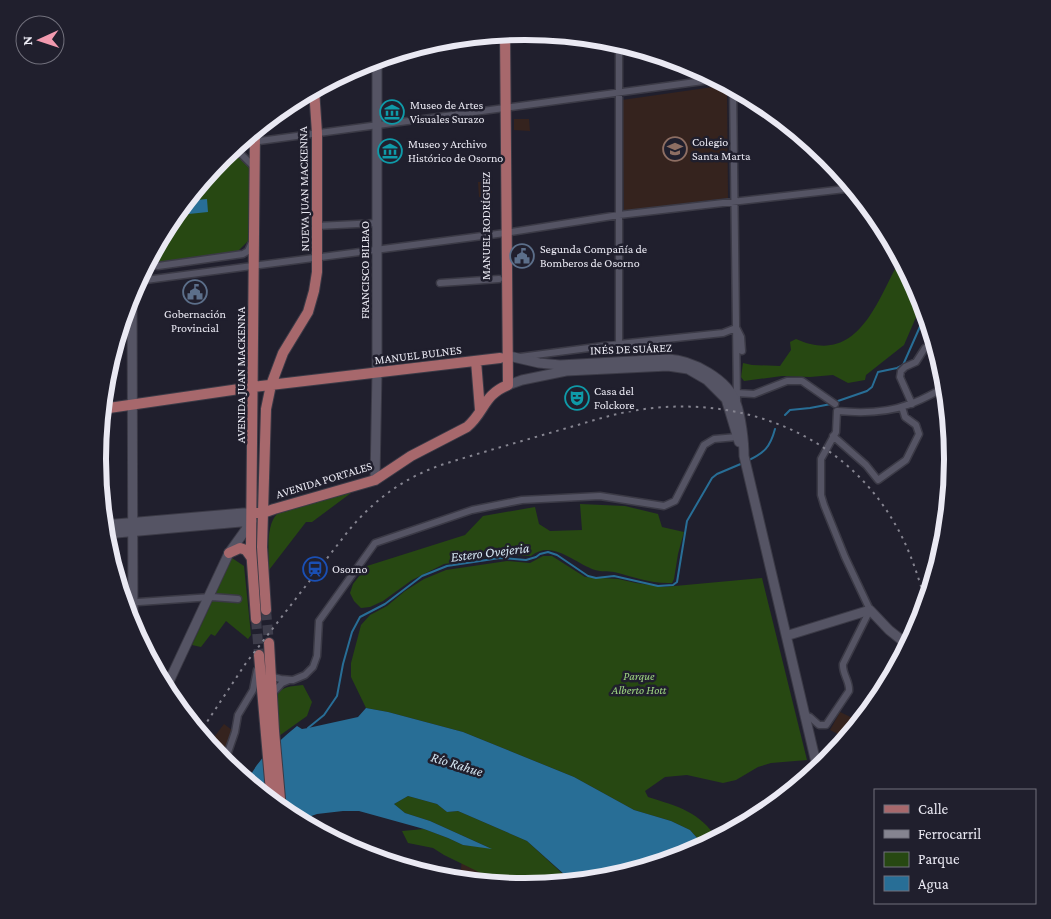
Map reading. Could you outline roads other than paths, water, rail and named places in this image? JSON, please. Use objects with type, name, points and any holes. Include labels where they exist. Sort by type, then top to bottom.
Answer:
[{"type":"main road","name":"MANUEL RODRÍGUEZ","points":[[498,41],[502,108]]},
{"type":"main road","name":"MANUEL RODRÍGUEZ","points":[[503,358],[502,108],[504,41]]},
{"type":"main road","name":"FRANCISCO BILBAO","points":[[375,480],[378,250],[377,67]]},
{"type":"main road","name":"NUEVA JUAN MACKENNA","points":[[315,97],[317,133],[316,226],[318,258]]},
{"type":"main road","name":"AVENIDA JUAN MACKENNA","points":[[255,142],[253,387],[256,516],[266,610]]},
{"type":"main road","name":"MANUEL RODRÍGUEZ","points":[[502,233],[499,279],[505,386]]},
{"type":"main road","name":"AVENIDA JUAN MACKENNA","points":[[256,619],[251,557],[265,419],[271,385],[282,353],[308,312],[316,282],[318,258]]},
{"type":"main road","points":[[128,595],[132,527],[132,315]]},
{"type":"main road","name":"MANUEL BULNES","points":[[110,408],[253,387],[503,358]]},
{"type":"main road","name":"INÉS DE SUÁREZ","points":[[503,358],[549,364],[637,364],[682,368],[692,371],[707,380],[728,403],[732,424],[747,466],[777,596],[784,614],[793,650],[794,666],[816,762]]},
{"type":"main road","points":[[491,395],[486,396],[483,394],[480,381],[484,368],[503,358]]},
{"type":"main road","name":"INÉS DE SUÁREZ","points":[[522,380],[566,371],[674,360],[697,365],[718,380],[731,393],[737,404],[744,456]]},
{"type":"main road","points":[[476,361],[480,410]]},
{"type":"main road","name":"AVENIDA PORTALES","points":[[113,532],[132,527],[256,516],[375,480],[404,460],[467,426],[491,395],[505,386],[522,380]]},
{"type":"main road","points":[[169,681],[229,553],[256,516]]},
{"type":"main road","name":"AVENIDA PORTALES","points":[[112,526],[132,527]]},
{"type":"main road","points":[[229,553],[240,548],[246,550],[251,557]]},
{"type":"main road","points":[[788,635],[870,610],[889,630],[903,642]]},
{"type":"main road","points":[[267,692],[271,676],[269,642]]},
{"type":"main road","points":[[259,657],[267,692],[271,743],[272,793]]},
{"type":"main road","points":[[271,743],[279,799]]},
{"type":"street","points":[[619,51],[619,344]]},
{"type":"street","points":[[251,142],[706,81]]},
{"type":"street","points":[[733,95],[737,404]]},
{"type":"street","points":[[239,154],[255,167]]},
{"type":"street","points":[[146,280],[502,233],[619,215],[846,189]]},
{"type":"street","points":[[316,226],[377,223]]},
{"type":"street","points":[[154,265],[243,254],[248,251],[254,237]]},
{"type":"street","points":[[440,283],[499,279]]},
{"type":"street","points":[[736,328],[741,336],[742,351]]},
{"type":"street","name":"MANUEL BULNES","points":[[503,358],[723,333],[736,328]]},
{"type":"street","points":[[912,404],[900,377],[901,371],[916,362],[925,348]]},
{"type":"street","points":[[736,393],[754,394],[787,381],[802,381],[834,406],[883,410],[912,404],[939,390]]},
{"type":"street","points":[[805,714],[810,716],[819,725],[824,726],[848,691],[849,685],[843,672],[843,664],[870,610],[844,557],[822,499],[821,459],[836,432],[834,406]]},
{"type":"street","points":[[833,436],[866,465],[878,480],[906,460],[919,434],[916,425],[904,417],[902,407]]},
{"type":"street","points":[[251,694],[267,692],[289,680],[302,677],[313,667],[317,656],[319,621],[375,543],[472,510],[522,500],[600,496],[660,506],[670,505],[675,501],[704,445],[714,439],[736,437]]},
{"type":"street","points":[[131,602],[208,598],[238,599]]},
{"type":"street","points":[[259,657],[263,671],[271,676],[289,680]]},
{"type":"street","points":[[227,754],[240,711],[251,694],[259,657]]},
{"type":"street","points":[[270,664],[276,673],[289,680]]},
{"type":"water","points":[[207,199],[208,212],[185,214],[193,204],[196,200]]},
{"type":"water","name":"Río Rahue","points":[[366,708],[463,732],[574,777],[634,810],[671,821],[690,830],[699,841],[634,865],[566,877],[527,841],[458,811],[447,812],[437,804],[408,796],[394,804],[405,813],[430,821],[492,849],[463,845],[424,829],[359,811],[317,814],[307,817],[250,776],[262,758],[297,726],[302,729],[358,717]]},
{"type":"waterway","name":"Estero Ovejeria","points":[[835,402],[867,391],[872,387],[878,372],[903,365],[922,322]]},
{"type":"waterway","name":"Estero Ovejeria","points":[[785,415],[790,410],[831,404]]},
{"type":"waterway","name":"Estero Ovejeria","points":[[747,461],[766,449],[775,429]]},
{"type":"waterway","name":"Estero Ovejeria","points":[[308,728],[324,715],[337,696],[352,632],[360,617],[385,604],[422,576],[447,566],[500,558],[526,560],[548,552],[557,555],[588,576],[596,578],[614,576],[658,586],[673,585],[677,582],[687,521],[712,478],[743,463]]},
{"type":"tunnel","points":[[266,610],[269,643]]},
{"type":"tunnel","points":[[256,619],[259,655]]},
{"type":"railway","points":[[203,728],[246,663],[349,530],[369,508],[392,490],[416,475],[444,464],[599,419],[638,410],[676,407],[713,408],[750,415],[785,427],[817,444],[847,466],[873,492],[900,534],[923,593]]},
{"type":"place","name":"Museo de Artes Visuales Surazo","points":[[392,112]]},
{"type":"place","name":"Colegio Santa Marta","points":[[675,149]]},
{"type":"place","name":"Museo y Archivo Histórico de Osorno","points":[[390,151]]},
{"type":"place","name":"Segunda Compañía de Bomberos de Osorno","points":[[522,256]]},
{"type":"place","name":"Gobernación Provincial","points":[[195,292]]},
{"type":"place","name":"Casa del Folckore","points":[[577,398]]},
{"type":"place","name":"Osorno","points":[[315,569]]},
{"type":"park label","name":"Parque Alberto Hott","points":[[639,683]]}]
